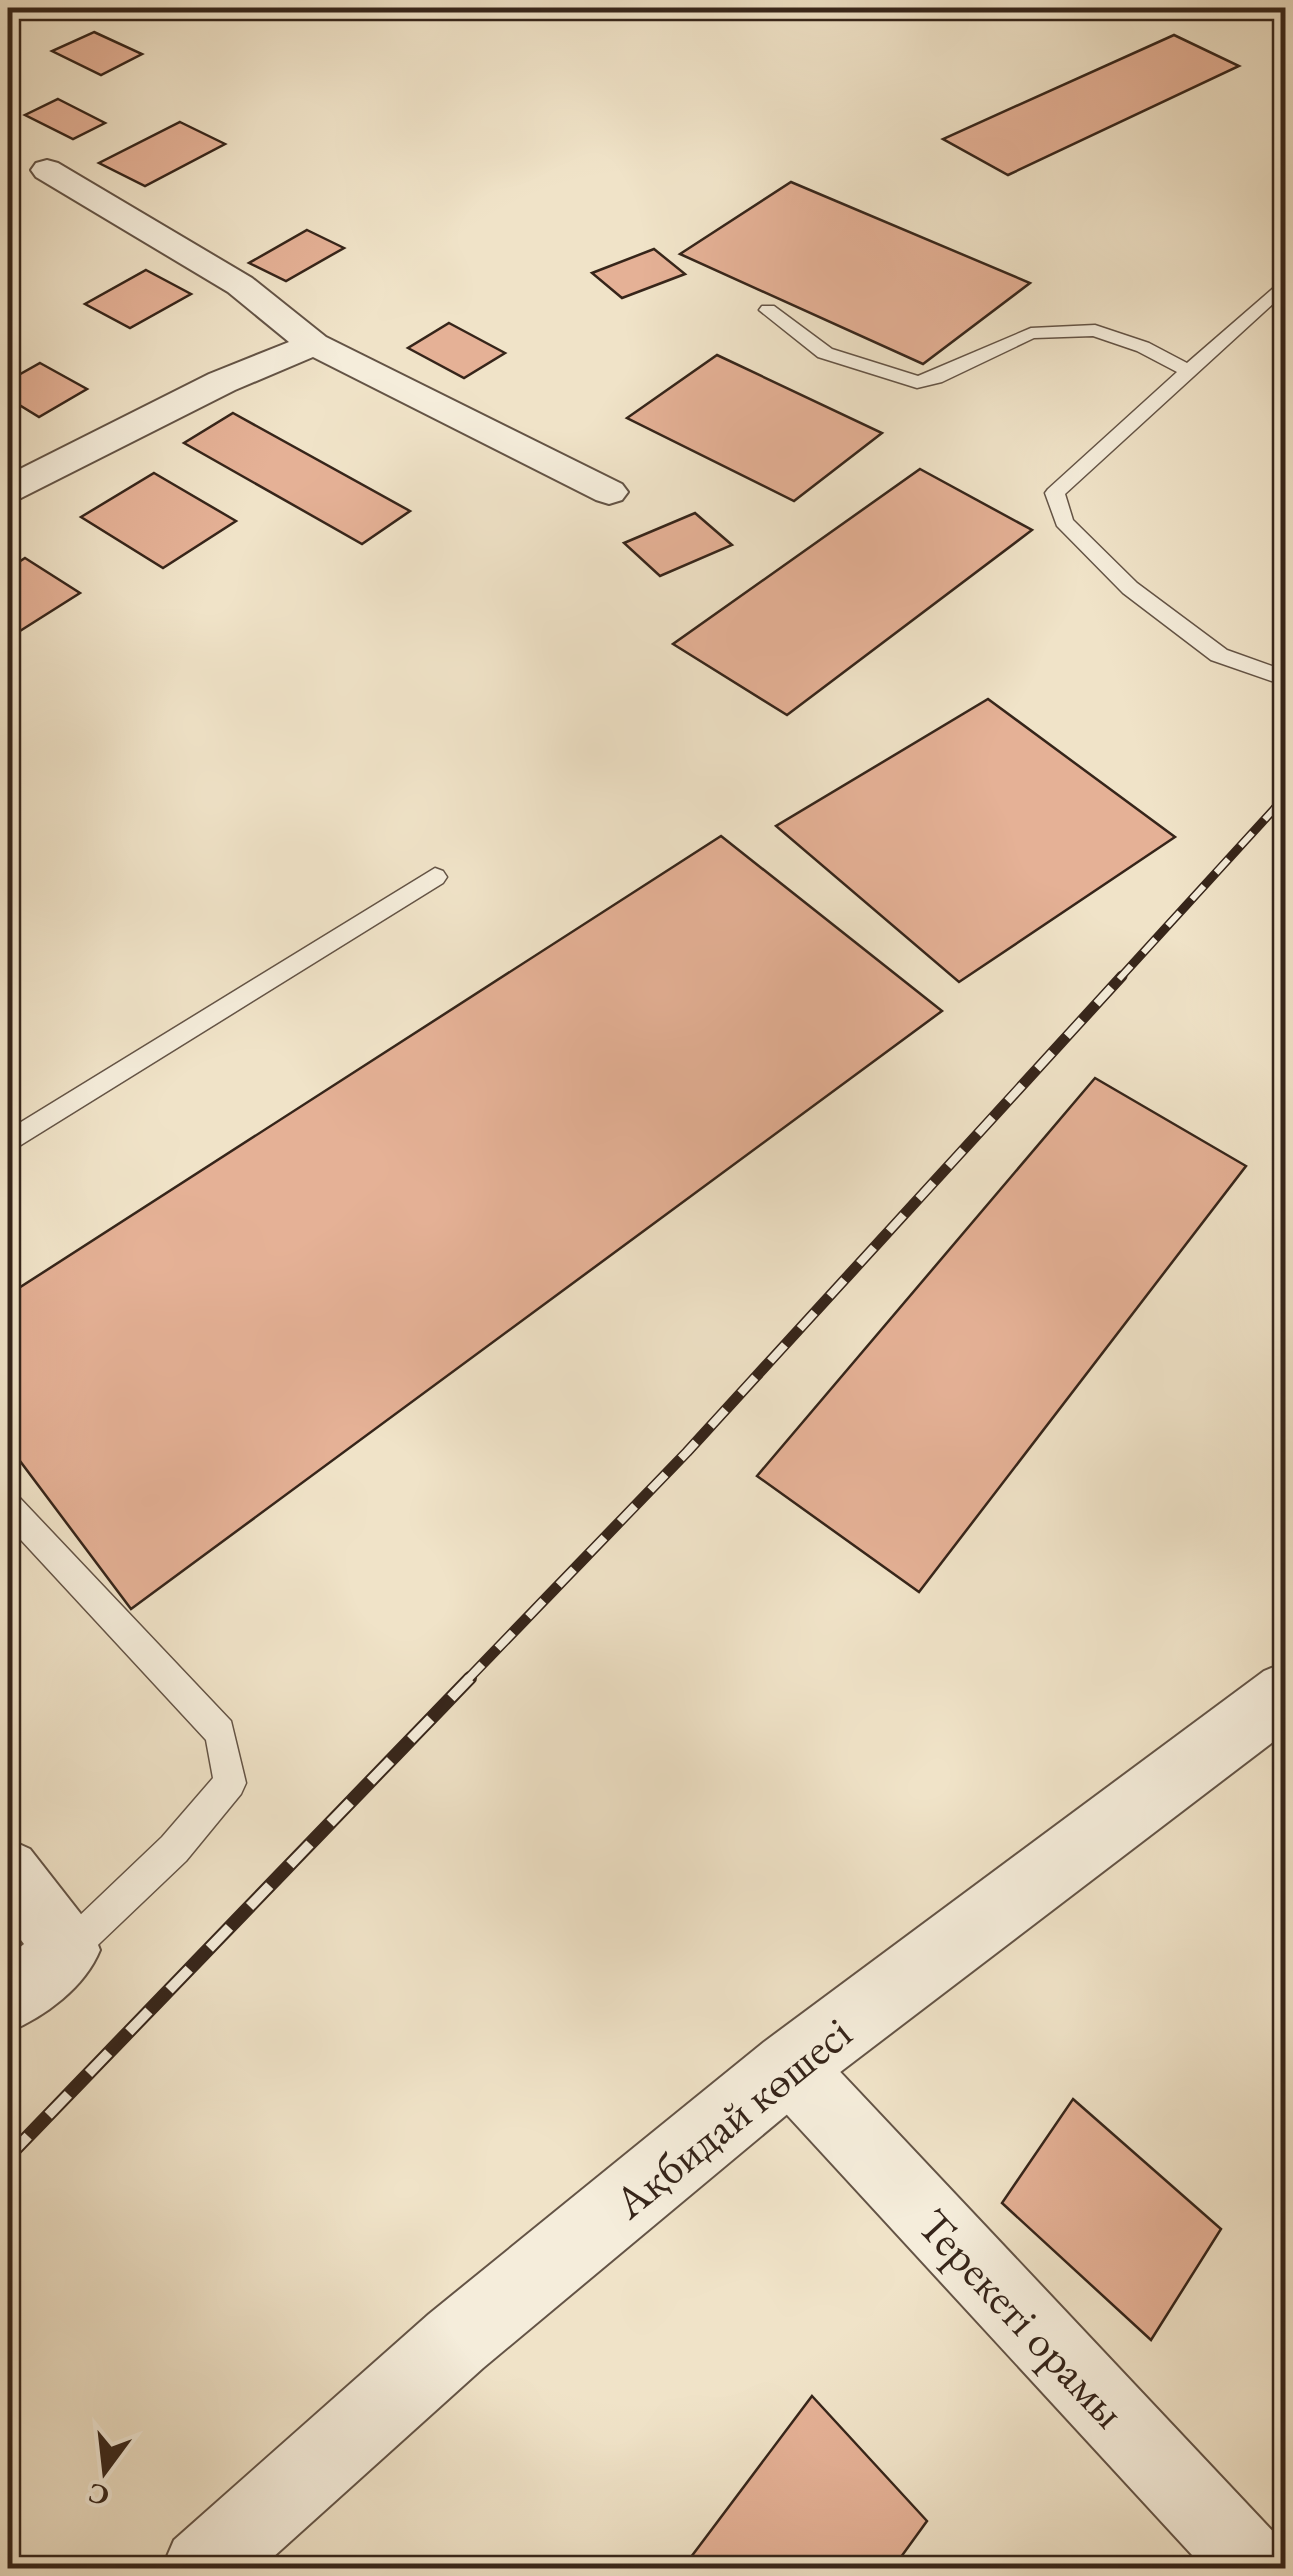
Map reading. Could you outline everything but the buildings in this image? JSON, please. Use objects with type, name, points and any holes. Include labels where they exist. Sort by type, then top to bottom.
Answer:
[{"type":"street","points":[[47,170],[240,285],[314,344],[609,492]]},
{"type":"street","points":[[8,490],[222,382],[314,344]]},
{"type":"street","name":"Ақбидай көшесі","points":[[202,2568],[456,2341],[789,2068],[1286,1693]]},
{"type":"street","points":[[8,1871],[68,1950],[8,1999]]},
{"type":"street","name":"Терекеті орамы","points":[[789,2068],[1255,2568]]},
{"type":"lane","points":[[1286,282],[1055,493],[1064,522],[1130,588],[1218,655],[1286,679]]},
{"type":"lane","points":[[768,310],[825,353],[918,382],[935,378],[1031,333],[1095,330],[1143,347],[1189,370]]},
{"type":"lane","points":[[8,1143],[435,877]]},
{"type":"lane","points":[[8,1506],[220,1732],[230,1784],[174,1849],[68,1950]]},
{"type":"railway","points":[[1119,979],[1286,796]]},
{"type":"railway","points":[[467,1680],[687,1452],[1122,976]]},
{"type":"railway","points":[[8,2157],[470,1678]]}]
